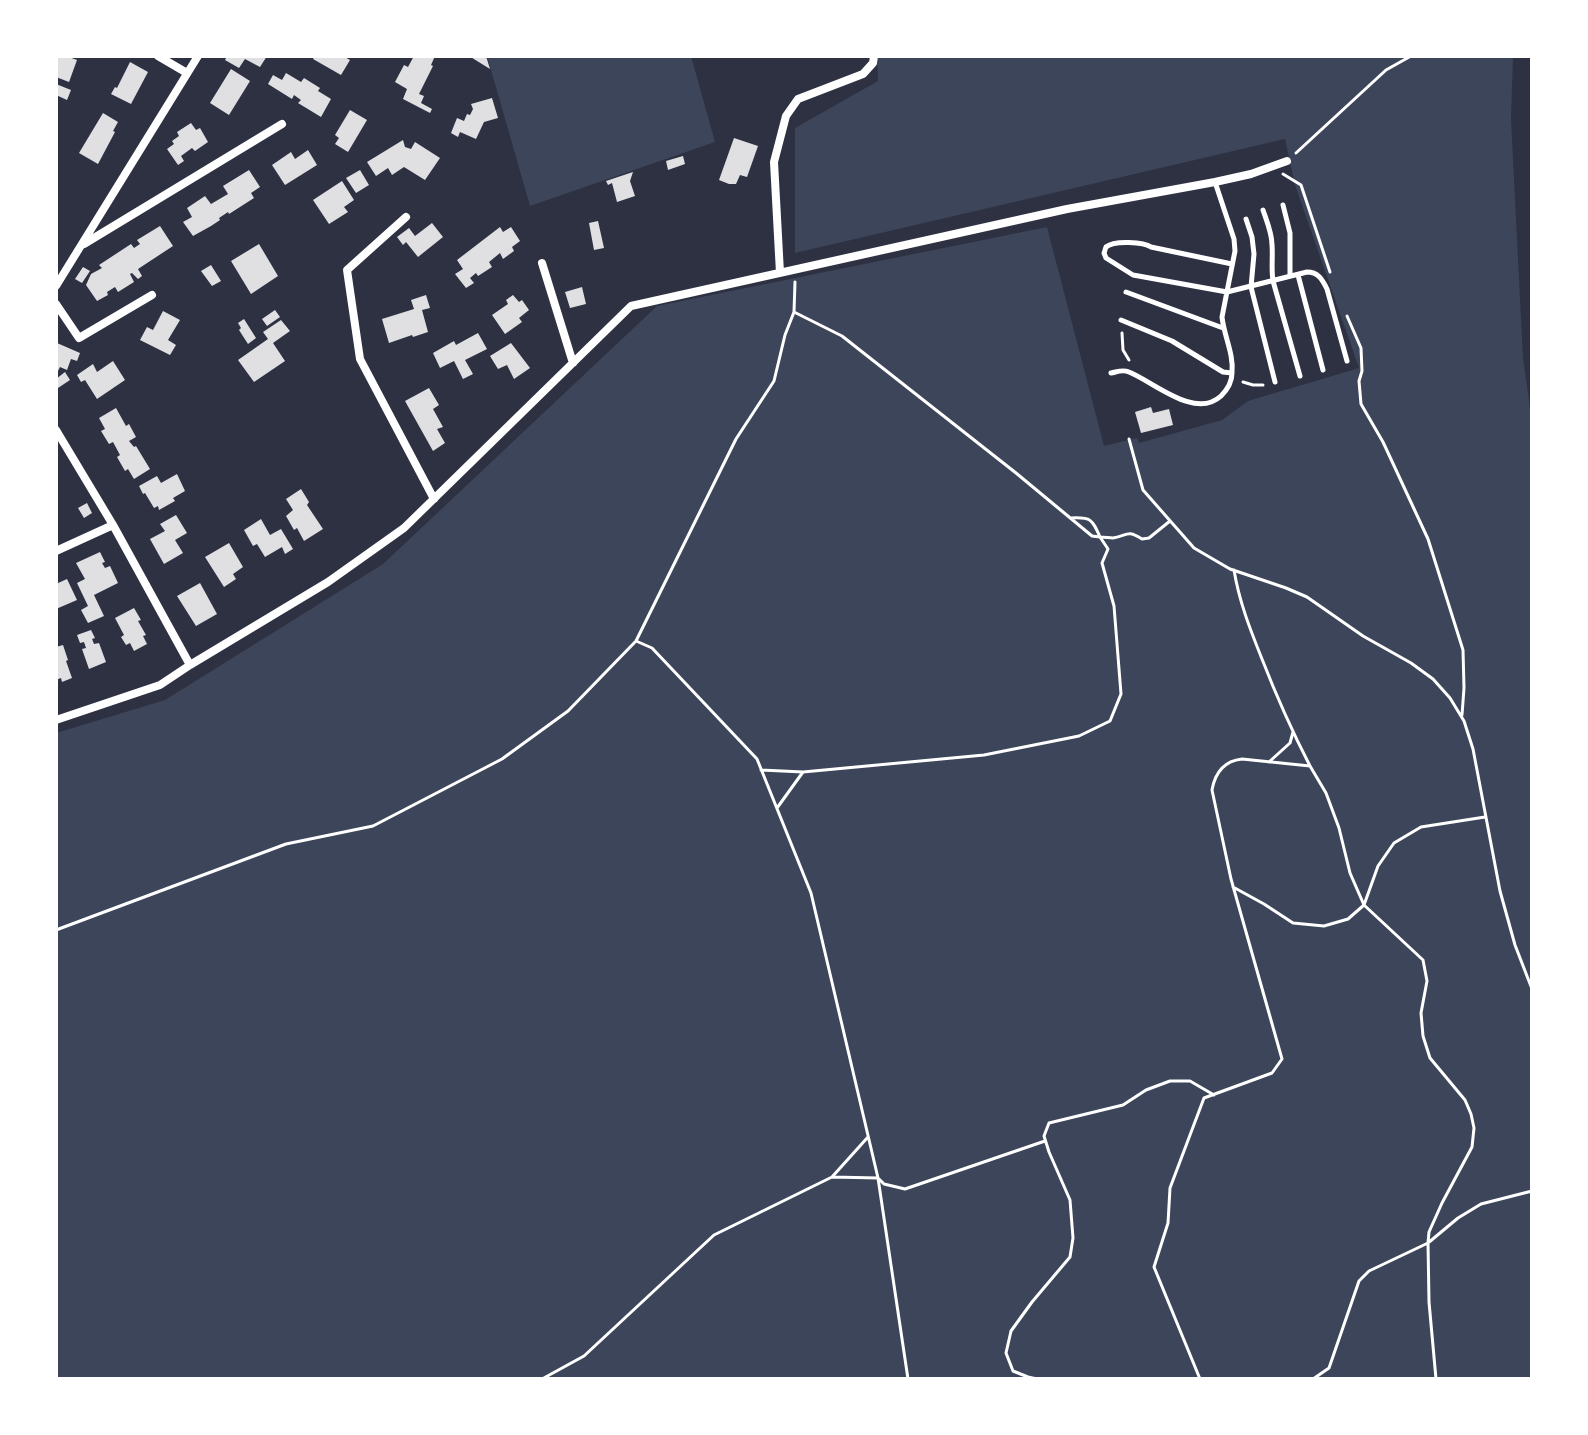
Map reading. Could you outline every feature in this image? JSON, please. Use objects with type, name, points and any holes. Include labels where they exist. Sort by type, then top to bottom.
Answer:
[{"type":"street","points":[[158,56],[187,73]]},
{"type":"street","points":[[56,286],[198,56]]},
{"type":"street","points":[[780,273],[774,162],[786,116],[798,99],[863,74],[873,63],[874,56]]},
{"type":"street","points":[[83,245],[282,124]]},
{"type":"street","points":[[56,720],[160,685],[328,582],[404,528],[631,306],[1067,209],[1215,182],[1287,161]]},
{"type":"street","points":[[406,217],[347,270],[360,359],[434,499]]},
{"type":"street","points":[[542,263],[573,363]]},
{"type":"street","points":[[56,304],[79,338],[152,295]]},
{"type":"street","points":[[56,430],[113,525],[190,665]]},
{"type":"street","points":[[56,551],[113,525]]},
{"type":"lane","points":[[1111,373],[1127,371],[1186,402],[1215,401],[1225,393],[1232,379],[1233,365],[1222,317],[1235,251],[1215,182]]},
{"type":"lane","points":[[1283,205],[1290,233],[1290,276]]},
{"type":"lane","points":[[1263,210],[1273,247],[1273,281],[1300,376]]},
{"type":"lane","points":[[1246,219],[1254,254],[1251,287],[1275,382]]},
{"type":"lane","points":[[1232,264],[1151,247],[1141,242],[1111,244],[1104,253],[1106,258],[1133,275],[1227,292],[1314,272],[1327,289],[1347,361]]},
{"type":"lane","points":[[1298,274],[1323,370]]},
{"type":"lane","points":[[1126,292],[1223,328]]},
{"type":"lane","points":[[1121,320],[1172,341],[1223,372],[1232,373]]},
{"type":"path","points":[[1287,161],[1386,70],[1409,56]]},
{"type":"path","points":[[1277,164],[1285,176],[1301,185],[1333,280]]},
{"type":"path","points":[[56,930],[286,844],[373,826],[502,759],[568,711],[636,641],[736,439],[774,381],[794,312],[795,270]]},
{"type":"path","points":[[1343,307],[1361,348],[1361,404],[1383,442],[1428,539],[1463,650],[1462,717]]},
{"type":"path","points":[[794,312],[842,336],[1092,536],[1113,538],[1126,533],[1142,539],[1149,538],[1170,521]]},
{"type":"path","points":[[1129,439],[1143,490],[1194,548],[1234,570],[1307,597],[1363,636],[1411,663],[1433,679],[1450,698],[1462,717],[1473,749],[1500,891],[1532,989]]},
{"type":"path","points":[[1071,518],[1085,517],[1093,521],[1108,549]]},
{"type":"path","points":[[761,770],[803,772],[984,755],[1079,736],[1110,721],[1121,694],[1114,606],[1102,563],[1113,538]]},
{"type":"path","points":[[1234,570],[1239,600],[1269,678],[1293,732],[1326,793],[1350,873],[1364,905],[1423,960],[1427,981],[1421,1013],[1426,1047],[1430,1058],[1465,1100],[1471,1114],[1474,1128],[1472,1147],[1429,1232],[1429,1302],[1436,1379]]},
{"type":"path","points":[[636,641],[652,648],[757,759],[811,893],[878,1178],[908,1379]]},
{"type":"path","points":[[1269,762],[1290,743],[1293,732]]},
{"type":"path","points":[[1200,1379],[1154,1267],[1168,1223],[1170,1188],[1204,1098],[1272,1073],[1282,1059],[1233,887],[1212,790],[1214,778],[1232,760],[1310,766]]},
{"type":"path","points":[[777,809],[803,772]]},
{"type":"path","points":[[1233,887],[1293,923],[1324,926],[1348,919],[1364,905],[1378,866],[1394,843],[1421,827],[1486,817]]},
{"type":"path","points":[[1037,1379],[1013,1371],[1006,1353],[1011,1331],[1070,1257],[1073,1238],[1070,1200],[1045,1141],[1049,1123],[1123,1105],[1146,1090],[1170,1081],[1190,1081],[1214,1095]]},
{"type":"path","points":[[542,1379],[584,1356],[714,1235],[832,1177],[868,1137]]},
{"type":"path","points":[[832,1177],[878,1178],[884,1184],[905,1189],[1045,1141]]},
{"type":"path","points":[[1313,1379],[1329,1368],[1359,1281],[1369,1271],[1428,1243],[1481,1204],[1532,1191]]},
{"type":"shaded area","points":[[487,56],[691,56],[715,142],[530,206]]},
{"type":"shaded area","points":[[877,56],[1513,56],[1511,119],[1523,358],[1532,422],[1532,1379],[56,1379],[56,733],[165,700],[383,564],[657,306],[1047,227],[1104,446],[1137,438],[1139,443],[1222,420],[1248,401],[1359,368],[1295,185],[1285,139],[795,253],[795,128],[878,81]]},
{"type":"building","points":[[56,56],[77,60],[69,82],[56,77]]},
{"type":"building","points":[[227,56],[267,56],[260,67],[245,59],[239,68],[225,60]]},
{"type":"building","points":[[315,56],[343,56],[350,60],[341,75],[313,59]]},
{"type":"building","points":[[414,56],[435,56],[419,94],[424,96],[421,103],[432,109],[430,113],[403,99],[407,89],[395,82],[404,65],[408,67]]},
{"type":"building","points":[[469,56],[486,56],[490,69]]},
{"type":"building","points":[[130,62],[148,72],[131,104],[111,94]]},
{"type":"building","points":[[231,69],[250,81],[229,115],[210,103]]},
{"type":"building","points":[[286,73],[301,82],[304,78],[331,99],[321,117],[298,103],[301,100],[294,95],[292,99],[268,84],[273,75],[282,80]]},
{"type":"building","points":[[56,84],[71,90],[67,100],[56,95]]},
{"type":"building","points":[[492,98],[498,118],[484,122],[476,139],[460,132],[458,137],[451,133],[457,118],[464,121],[467,114],[470,115],[473,109],[471,104]]},
{"type":"building","points":[[350,110],[367,120],[348,152],[335,144],[339,138],[335,135]]},
{"type":"building","points":[[103,113],[118,122],[98,164],[79,153]]},
{"type":"building","points":[[191,123],[196,130],[200,128],[208,142],[181,156],[184,161],[178,165],[167,149],[179,136],[177,132]]},
{"type":"building","points":[[734,138],[758,146],[747,177],[740,175],[736,184],[729,184],[719,180]]},
{"type":"building","points":[[403,140],[405,147],[411,149],[415,142],[440,158],[425,180],[404,167],[392,175],[388,168],[376,176],[367,162]]},
{"type":"building","points":[[308,150],[317,165],[285,185],[272,165],[291,152],[295,159]]},
{"type":"building","points":[[683,156],[685,164],[668,170],[666,161]]},
{"type":"building","points":[[249,170],[260,187],[251,193],[254,198],[193,236],[183,222],[192,217],[187,208],[205,196],[211,204],[228,194],[223,186]]},
{"type":"building","points":[[360,170],[369,185],[356,193],[346,178]]},
{"type":"building","points":[[633,172],[630,181],[635,196],[617,202],[612,183],[608,185],[606,181]]},
{"type":"building","points":[[342,181],[354,200],[344,207],[348,212],[329,224],[313,200]]},
{"type":"building","points":[[598,221],[604,248],[594,250],[589,223]]},
{"type":"building","points":[[432,223],[443,237],[418,257],[406,242],[403,245],[397,237],[409,228],[415,236]]},
{"type":"building","points":[[160,226],[173,246],[138,269],[142,276],[138,279],[130,274],[134,282],[118,292],[115,287],[97,301],[86,285],[91,274],[131,244],[134,248],[140,244],[137,240]]},
{"type":"building","points":[[500,227],[503,232],[511,227],[520,241],[512,247],[514,251],[503,259],[500,253],[489,262],[492,267],[470,278],[474,283],[466,288],[455,274],[463,269],[457,260]]},
{"type":"building","points":[[259,244],[278,276],[251,294],[231,261]]},
{"type":"building","points":[[211,265],[221,281],[212,286],[201,271]]},
{"type":"building","points":[[83,267],[90,271],[82,283],[75,279]]},
{"type":"building","points":[[582,287],[586,304],[570,308],[565,292]]},
{"type":"building","points":[[426,295],[430,308],[422,310],[428,332],[389,343],[382,319],[414,309],[411,300]]},
{"type":"building","points":[[513,295],[519,302],[522,300],[529,310],[519,318],[522,322],[505,334],[492,315],[508,304],[506,300]]},
{"type":"building","points":[[275,310],[280,317],[267,326],[262,319]]},
{"type":"building","points":[[163,311],[180,320],[168,340],[176,345],[170,355],[140,340],[147,327],[153,330]]},
{"type":"building","points":[[244,319],[256,338],[248,344],[239,330],[238,323]]},
{"type":"building","points":[[281,320],[290,331],[273,343],[285,361],[254,382],[238,360],[268,339],[263,332]]},
{"type":"building","points":[[478,333],[487,349],[465,360],[473,374],[463,379],[454,361],[440,368],[433,353],[454,341],[456,345]]},
{"type":"building","points":[[57,343],[80,353],[77,361],[71,359],[67,370],[60,367],[56,375]]},
{"type":"building","points":[[511,343],[530,368],[514,379],[507,365],[498,369],[490,356]]},
{"type":"building","points":[[113,361],[125,380],[97,399],[85,380],[81,382],[77,375],[93,364],[97,372]]},
{"type":"building","points":[[65,372],[70,380],[58,388],[56,379]]},
{"type":"building","points":[[429,388],[439,405],[433,409],[443,427],[437,429],[445,443],[433,451],[405,401]]},
{"type":"building","points":[[1151,407],[1153,413],[1169,409],[1173,425],[1141,433],[1135,412]]},
{"type":"building","points":[[116,408],[136,437],[129,441],[136,446],[150,469],[134,479],[117,457],[120,455],[113,442],[109,444],[101,431],[105,429],[99,418]]},
{"type":"building","points":[[177,474],[185,491],[159,510],[158,506],[154,508],[139,486],[157,476],[161,483]]},
{"type":"building","points":[[301,489],[309,502],[307,505],[323,529],[304,541],[286,516],[293,510],[286,499]]},
{"type":"building","points":[[87,503],[92,513],[84,518],[78,508]]},
{"type":"building","points":[[176,515],[187,533],[175,540],[183,553],[164,564],[150,539],[165,531],[160,524]]},
{"type":"building","points":[[261,519],[270,535],[281,529],[293,549],[285,554],[282,547],[265,557],[257,544],[253,546],[244,530]]},
{"type":"building","points":[[229,543],[243,567],[233,574],[236,579],[224,587],[205,557]]},
{"type":"building","points":[[100,552],[105,562],[102,563],[105,568],[110,566],[118,583],[94,595],[104,616],[88,623],[81,610],[88,606],[77,583],[85,579],[76,563]]},
{"type":"building","points":[[67,579],[77,600],[56,609],[56,584]]},
{"type":"building","points":[[200,583],[217,614],[196,626],[177,596]]},
{"type":"building","points":[[134,608],[141,620],[138,621],[147,644],[134,651],[130,643],[126,645],[121,637],[124,635],[115,618]]},
{"type":"building","points":[[91,630],[94,644],[99,643],[106,662],[89,669],[82,649],[86,648],[84,642],[80,643],[77,635]]},
{"type":"building","points":[[63,645],[72,678],[62,682],[61,678],[56,680],[56,647]]}]
